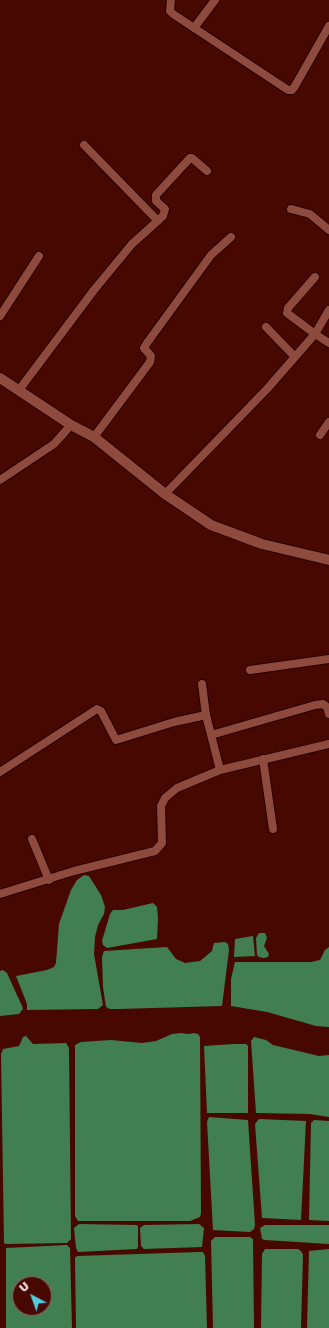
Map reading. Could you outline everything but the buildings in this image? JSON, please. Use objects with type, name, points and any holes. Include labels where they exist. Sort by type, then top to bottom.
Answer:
[{"type":"street","points":[[171,0],[170,11],[172,14],[286,90],[291,90],[295,86],[329,26]]},
{"type":"street","points":[[194,28],[215,0]]},
{"type":"street","points":[[84,145],[158,221]]},
{"type":"street","points":[[19,390],[94,290],[132,244],[163,216],[165,209],[156,201],[156,195],[188,159],[192,158],[207,171]]},
{"type":"street","points":[[291,209],[310,214],[329,230]]},
{"type":"street","points":[[94,437],[150,362],[151,356],[144,348],[146,343],[211,255],[231,236]]},
{"type":"street","points":[[0,316],[39,256]]},
{"type":"street","points":[[315,277],[286,310],[289,315],[329,343]]},
{"type":"street","points":[[165,494],[267,389],[315,334],[329,310]]},
{"type":"street","points":[[266,327],[295,357]]},
{"type":"street","points":[[0,378],[71,425],[94,437],[165,494],[197,517],[226,532],[262,544],[329,560]]},
{"type":"street","points":[[320,435],[329,422]]},
{"type":"street","points":[[0,480],[54,444],[71,425]]},
{"type":"street","points":[[250,670],[329,659]]},
{"type":"street","points":[[202,684],[206,715],[220,770]]},
{"type":"street","points":[[211,735],[315,704],[323,704],[327,707],[329,714]]},
{"type":"street","points":[[0,772],[97,710],[101,711],[116,740],[174,722],[206,715]]},
{"type":"street","points":[[0,894],[74,871],[155,851],[162,843],[162,806],[165,798],[177,788],[220,770],[329,744]]},
{"type":"street","points":[[263,759],[273,828]]},
{"type":"street","points":[[32,839],[49,880]]},
{"type":"shaded area","points":[[84,875],[89,876],[101,895],[105,907],[104,914],[98,925],[95,937],[94,954],[103,1005],[98,1009],[27,1010],[27,1004],[16,976],[47,970],[54,967],[56,963],[59,924],[71,890],[77,880]]},
{"type":"shaded area","points":[[153,903],[157,907],[157,939],[107,948],[103,945],[102,941],[110,914],[113,910],[123,910]]},
{"type":"shaded area","points":[[259,933],[265,933],[267,938],[264,946],[269,954],[268,957],[264,958],[257,955],[256,938]]},
{"type":"shaded area","points":[[253,936],[255,956],[234,957],[235,939]]},
{"type":"shaded area","points":[[225,942],[228,944],[229,950],[222,1006],[118,1009],[110,1009],[106,1007],[103,987],[102,957],[104,951],[167,947],[176,959],[185,963],[200,961],[212,951],[214,943]]},
{"type":"shaded area","points":[[329,947],[329,1027],[316,1026],[267,1012],[231,1006],[231,979],[235,962],[311,962],[320,960],[325,950]]},
{"type":"shaded area","points":[[3,970],[7,973],[22,1006],[23,1009],[19,1014],[0,1016],[0,971]]},
{"type":"shaded area","points":[[194,1033],[198,1034],[200,1037],[200,1217],[190,1221],[78,1221],[75,1216],[75,1045],[81,1042],[111,1040],[142,1043],[156,1041],[172,1034]]},
{"type":"shaded area","points":[[26,1036],[33,1044],[66,1043],[69,1048],[71,1239],[67,1243],[4,1243],[1,1054],[3,1049],[19,1046],[23,1037]]},
{"type":"shaded area","points":[[254,1037],[266,1040],[273,1045],[319,1056],[329,1055],[329,1117],[310,1114],[256,1113],[251,1041]]},
{"type":"shaded area","points":[[246,1044],[248,1046],[248,1113],[207,1113],[204,1046]]},
{"type":"shaded area","points":[[209,1117],[248,1120],[255,1225],[254,1229],[250,1232],[213,1230],[207,1122]]},
{"type":"shaded area","points":[[259,1119],[306,1121],[301,1220],[262,1218],[255,1124]]},
{"type":"shaded area","points":[[314,1120],[329,1121],[329,1221],[309,1220],[311,1123]]},
{"type":"shaded area","points":[[79,1224],[136,1225],[138,1226],[138,1247],[137,1249],[78,1252],[76,1248],[74,1228]]},
{"type":"shaded area","points":[[199,1224],[204,1228],[202,1247],[144,1249],[141,1246],[140,1228],[144,1225]]},
{"type":"shaded area","points":[[265,1225],[329,1225],[329,1244],[265,1240],[262,1239],[260,1228]]},
{"type":"shaded area","points":[[215,1237],[250,1237],[253,1239],[254,1328],[213,1328],[211,1241]]},
{"type":"shaded area","points":[[67,1245],[70,1248],[72,1328],[6,1328],[6,1248]]},
{"type":"shaded area","points":[[265,1249],[298,1249],[303,1255],[301,1328],[261,1328],[262,1254]]},
{"type":"shaded area","points":[[329,1249],[329,1328],[307,1328],[309,1251]]},
{"type":"shaded area","points":[[203,1252],[205,1256],[207,1328],[76,1328],[75,1258],[77,1256]]}]
